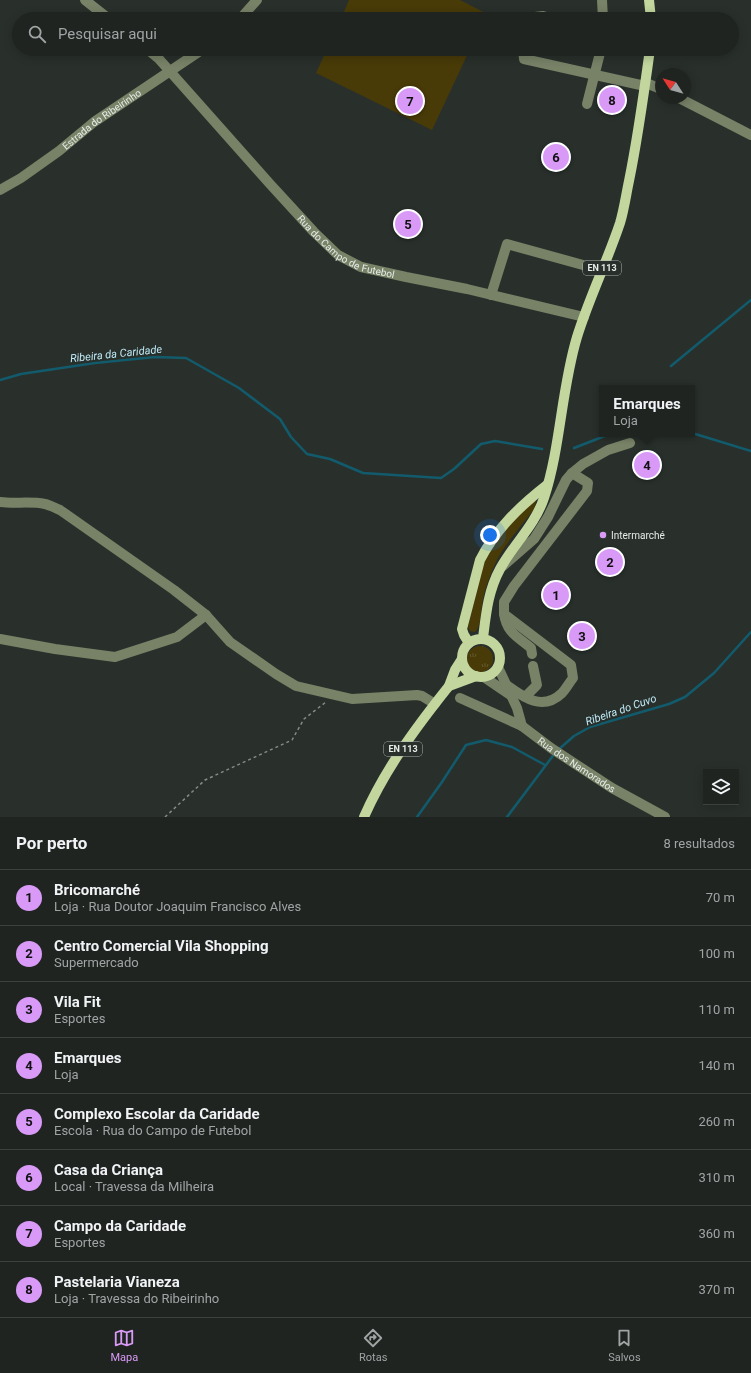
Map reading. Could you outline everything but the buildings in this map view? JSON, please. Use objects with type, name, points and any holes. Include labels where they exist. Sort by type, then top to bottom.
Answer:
[{"type":"main road","points":[[650,0],[651,12]]},
{"type":"main road","name":"EN 113","points":[[483,638],[490,594],[500,569],[539,511],[547,485],[557,445],[562,407],[571,360],[584,317],[620,222],[632,164],[649,56]]},
{"type":"main road","points":[[498,667],[500,654],[494,643],[483,638],[476,639],[469,643],[462,629],[480,560],[494,536],[505,522],[525,502],[547,485]]},
{"type":"main road","name":"EN 113","points":[[364,817],[386,772],[435,704],[450,686],[462,659],[462,652],[469,643]]},
{"type":"main road","points":[[462,659],[466,670],[480,677]]},
{"type":"main road","name":"EN 113","points":[[450,686],[490,675],[498,667]]},
{"type":"street","points":[[85,0],[100,12]]},
{"type":"street","points":[[246,12],[257,0]]},
{"type":"street","points":[[602,0],[603,12]]},
{"type":"street","name":"Rua do Campo de Futebol","points":[[155,56],[314,232],[338,255],[361,267],[584,317]]},
{"type":"street","name":"Estrada do Ribeirinho","points":[[0,190],[21,178],[59,151],[94,122],[192,56]]},
{"type":"street","points":[[524,56],[524,59],[655,88]]},
{"type":"street","points":[[587,104],[599,56]]},
{"type":"street","points":[[691,104],[751,135]]},
{"type":"street","points":[[491,295],[506,244],[601,270]]},
{"type":"street","points":[[500,569],[534,539],[548,517],[566,480],[572,473],[583,464],[608,450],[630,443]]},
{"type":"street","points":[[532,654],[531,648],[510,632],[505,624],[504,602],[514,586],[586,491],[588,483],[572,473]]},
{"type":"street","points":[[0,502],[33,502],[47,504],[60,510],[174,590],[206,615],[230,642],[296,686],[352,699],[417,695],[422,696],[435,704]]},
{"type":"street","points":[[504,614],[571,665],[573,678],[562,693],[552,700],[543,702],[532,701],[505,684]]},
{"type":"street","points":[[0,639],[54,650],[115,657],[177,638],[206,615]]},
{"type":"street","points":[[525,697],[537,685],[533,666]]},
{"type":"street","points":[[498,667],[509,694],[517,708],[522,726]]},
{"type":"street","points":[[480,677],[509,694]]},
{"type":"street","name":"Rua dos Namorados","points":[[460,698],[522,726],[562,756],[612,788],[665,817]]},
{"type":"path","points":[[165,817],[205,780],[292,740],[304,719],[325,703],[331,702]]},
{"type":"green space","points":[[349,0],[460,0],[483,12],[344,12]]},
{"type":"green space","points":[[324,56],[467,56],[432,130],[316,73]]},
{"type":"green space","points":[[534,500],[536,502],[534,509],[508,543],[495,564],[484,595],[479,626],[475,632],[470,631],[468,627],[482,569],[486,559],[500,537],[525,508]]},
{"type":"green space","points":[[480,646],[489,650],[493,659],[489,668],[480,672],[471,668],[467,659],[471,650]]},
{"type":"waterway","points":[[671,366],[751,300]]},
{"type":"waterway","name":"Ribeira da Caridade","points":[[0,380],[21,374],[95,363],[155,357],[186,358],[239,388],[280,419],[291,437],[307,454],[330,459],[363,473],[441,478],[454,469],[481,444],[495,441],[542,449]]},
{"type":"waterway","name":"Ribeira da Caridade","points":[[695,434],[751,451]]},
{"type":"waterway","name":"Ribeira da Caridade","points":[[574,448],[602,437]]},
{"type":"waterway","name":"Ribeira do Cuvo","points":[[558,750],[574,736],[590,727],[669,704],[685,697],[714,673],[751,632]]},
{"type":"waterway","points":[[417,817],[466,745],[486,740],[512,747],[545,765]]},
{"type":"waterway","name":"Ribeira do Cuvo","points":[[507,817],[555,753]]},
{"type":"place","name":"Pastelaria Vianeza","points":[[612,100]]},
{"type":"place","name":"Campo da Caridade","points":[[410,101]]},
{"type":"place","name":"Casa da Criança","points":[[556,157]]},
{"type":"place","name":"Complexo Escolar da Caridade","points":[[408,224]]},
{"type":"place","name":"Emarques","points":[[647,465]]},
{"type":"place","name":"Intermarché","points":[[603,535]]},
{"type":"place","name":"Centro Comercial Vila Shopping","points":[[610,562]]},
{"type":"place","name":"Bricomarché","points":[[556,595]]},
{"type":"place","name":"Vila Fit","points":[[582,636]]}]
